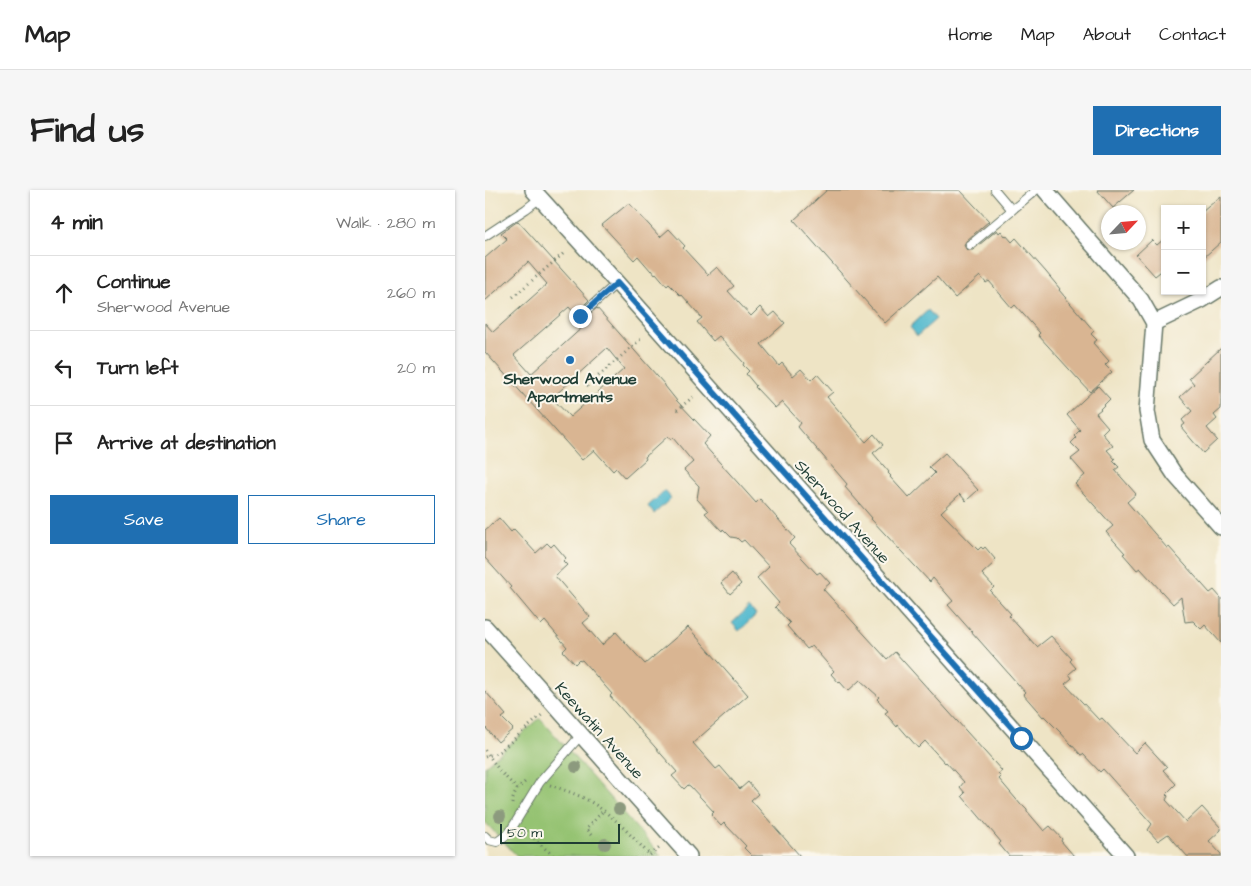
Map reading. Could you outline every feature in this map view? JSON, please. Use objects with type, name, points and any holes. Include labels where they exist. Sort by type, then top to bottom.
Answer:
[{"type":"street","points":[[1045,190],[1141,300],[1154,323],[1147,411],[1152,440],[1175,475],[1221,527]]},
{"type":"street","name":"Sherwood Avenue","points":[[536,194],[1126,856]]},
{"type":"street","points":[[1154,323],[1202,300],[1221,288]]},
{"type":"street","name":"Keewatin Avenue","points":[[485,627],[689,856]]},
{"type":"lane","points":[[995,190],[1012,210]]},
{"type":"lane","points":[[970,245],[1036,190]]},
{"type":"lane","points":[[485,236],[526,209],[536,194]]},
{"type":"lane","points":[[580,316],[617,283]]},
{"type":"lane","points":[[485,836],[489,840],[497,842],[509,833],[540,782],[581,735]]},
{"type":"path","points":[[513,297],[564,253]]},
{"type":"path","points":[[587,386],[641,338]]},
{"type":"path","points":[[677,410],[693,397]]},
{"type":"path","points":[[487,756],[499,752],[543,713]]},
{"type":"path","points":[[485,750],[487,756],[517,789]]},
{"type":"path","points":[[554,856],[515,821],[512,816],[513,799],[517,789],[525,782],[532,780],[574,793],[597,806],[613,819],[649,856],[662,847]]},
{"type":"path","points":[[591,836],[586,829],[603,811]]},
{"type":"green space","points":[[540,718],[661,856],[517,856],[485,822],[485,766]]},
{"type":"water","points":[[928,310],[936,319],[917,336],[910,327]]},
{"type":"water","points":[[665,491],[671,498],[654,514],[648,506]]},
{"type":"water","points":[[749,607],[756,615],[739,631],[732,623]]},
{"type":"building","points":[[827,190],[960,190],[989,221],[966,241],[964,245],[966,249],[973,250],[997,230],[999,233],[1001,231],[1006,235],[1012,242],[1016,238],[1094,331],[1091,334],[1097,340],[1093,343],[1109,361],[1105,365],[1112,372],[1090,392],[1038,335],[1040,333],[1015,305],[1012,308],[989,281],[986,283],[980,276],[955,298],[937,277],[885,323],[794,220]]},
{"type":"building","points":[[1097,190],[1134,190],[1116,205],[1110,205]]},
{"type":"building","points":[[1221,196],[1221,242],[1206,255],[1206,250],[1206,209]]},
{"type":"building","points":[[629,203],[660,237],[669,229],[685,246],[683,248],[708,275],[717,267],[734,286],[728,291],[751,316],[760,307],[769,317],[775,312],[785,323],[761,344],[779,366],[782,363],[793,376],[801,369],[811,380],[817,374],[833,392],[827,397],[866,442],[874,434],[883,445],[873,453],[889,472],[890,477],[909,498],[935,473],[929,467],[945,453],[978,490],[966,501],[960,494],[941,512],[978,550],[981,547],[983,549],[985,547],[995,559],[995,562],[982,574],[994,587],[990,591],[1011,614],[1009,616],[1037,647],[1051,636],[1072,659],[1070,661],[1076,668],[1069,674],[1072,678],[1065,684],[1099,720],[1102,718],[1135,753],[1145,743],[1167,767],[1163,770],[1176,784],[1166,794],[1168,796],[1166,800],[1186,822],[1202,807],[1221,828],[1209,841],[1221,856],[1187,856],[1168,834],[1158,841],[1148,830],[1152,824],[1103,769],[1100,772],[1043,717],[1023,694],[1025,692],[948,605],[953,601],[933,578],[930,582],[871,519],[845,487],[847,484],[798,427],[801,423],[782,402],[775,408],[755,387],[746,374],[749,371],[743,365],[744,363],[719,336],[713,341],[697,322],[702,318],[682,295],[669,284],[667,286],[638,256],[634,260],[602,225]]},
{"type":"building","points":[[518,221],[589,300],[575,314],[569,307],[514,355],[531,374],[585,325],[581,321],[597,308],[677,401],[710,436],[703,444],[756,503],[760,499],[795,538],[789,544],[817,574],[820,572],[830,583],[823,589],[887,659],[895,652],[1002,771],[998,774],[1001,777],[999,779],[1021,805],[1027,809],[1044,831],[1050,826],[1074,856],[1009,856],[999,844],[1001,842],[962,796],[965,793],[960,787],[964,782],[946,762],[925,741],[918,748],[885,713],[888,711],[877,699],[879,697],[860,680],[848,691],[839,683],[831,674],[834,671],[812,646],[807,649],[787,626],[790,623],[775,607],[779,603],[757,578],[769,567],[744,540],[741,542],[737,538],[731,537],[723,529],[722,531],[705,513],[708,511],[697,499],[699,486],[684,470],[693,462],[673,438],[671,440],[668,436],[625,478],[616,468],[613,471],[594,450],[582,460],[485,352],[485,323],[493,332],[547,284],[528,262],[485,301],[485,258],[507,239],[501,233]],"holes":[[[607,348],[624,369],[570,417],[552,398]]]},
{"type":"building","points":[[1152,240],[1157,245],[1161,242],[1161,271],[1155,276],[1136,255],[1141,250],[1146,250],[1146,246]]},
{"type":"building","points":[[1221,348],[1221,409],[1214,415],[1217,419],[1207,428],[1217,440],[1203,453],[1181,427],[1185,424],[1182,420],[1192,411],[1180,397],[1194,384],[1189,378]]},
{"type":"building","points":[[1098,386],[1110,399],[1096,413],[1108,427],[1102,433],[1113,446],[1107,450],[1119,467],[1115,470],[1136,494],[1127,502],[1210,593],[1214,590],[1221,598],[1221,643],[1205,625],[1201,629],[1193,621],[1185,622],[1181,597],[1173,604],[1140,568],[1137,570],[1106,532],[1113,526],[1075,484],[1085,475],[1071,459],[1080,452],[1071,443],[1076,438],[1074,436],[1080,430],[1067,415]]},
{"type":"building","points":[[499,518],[511,532],[514,529],[536,553],[547,543],[551,547],[554,544],[566,558],[563,561],[567,565],[555,576],[590,617],[583,623],[602,645],[616,632],[645,664],[688,627],[748,695],[693,743],[716,769],[720,766],[740,789],[748,782],[758,794],[751,800],[800,856],[752,856],[744,848],[746,846],[724,823],[721,826],[711,815],[714,812],[690,786],[688,785],[684,789],[672,776],[677,772],[610,696],[612,694],[582,660],[575,664],[563,651],[567,647],[545,621],[541,625],[485,558],[485,530]]},
{"type":"building","points":[[732,573],[741,584],[730,594],[721,583]]},
{"type":"building","points":[[485,691],[506,715],[502,718],[513,729],[498,742],[485,727]]},
{"type":"place","name":"Sherwood Avenue Apartments","points":[[570,360]]},
{"type":"route","points":[[580,316],[617,283],[1021,738]]}]
